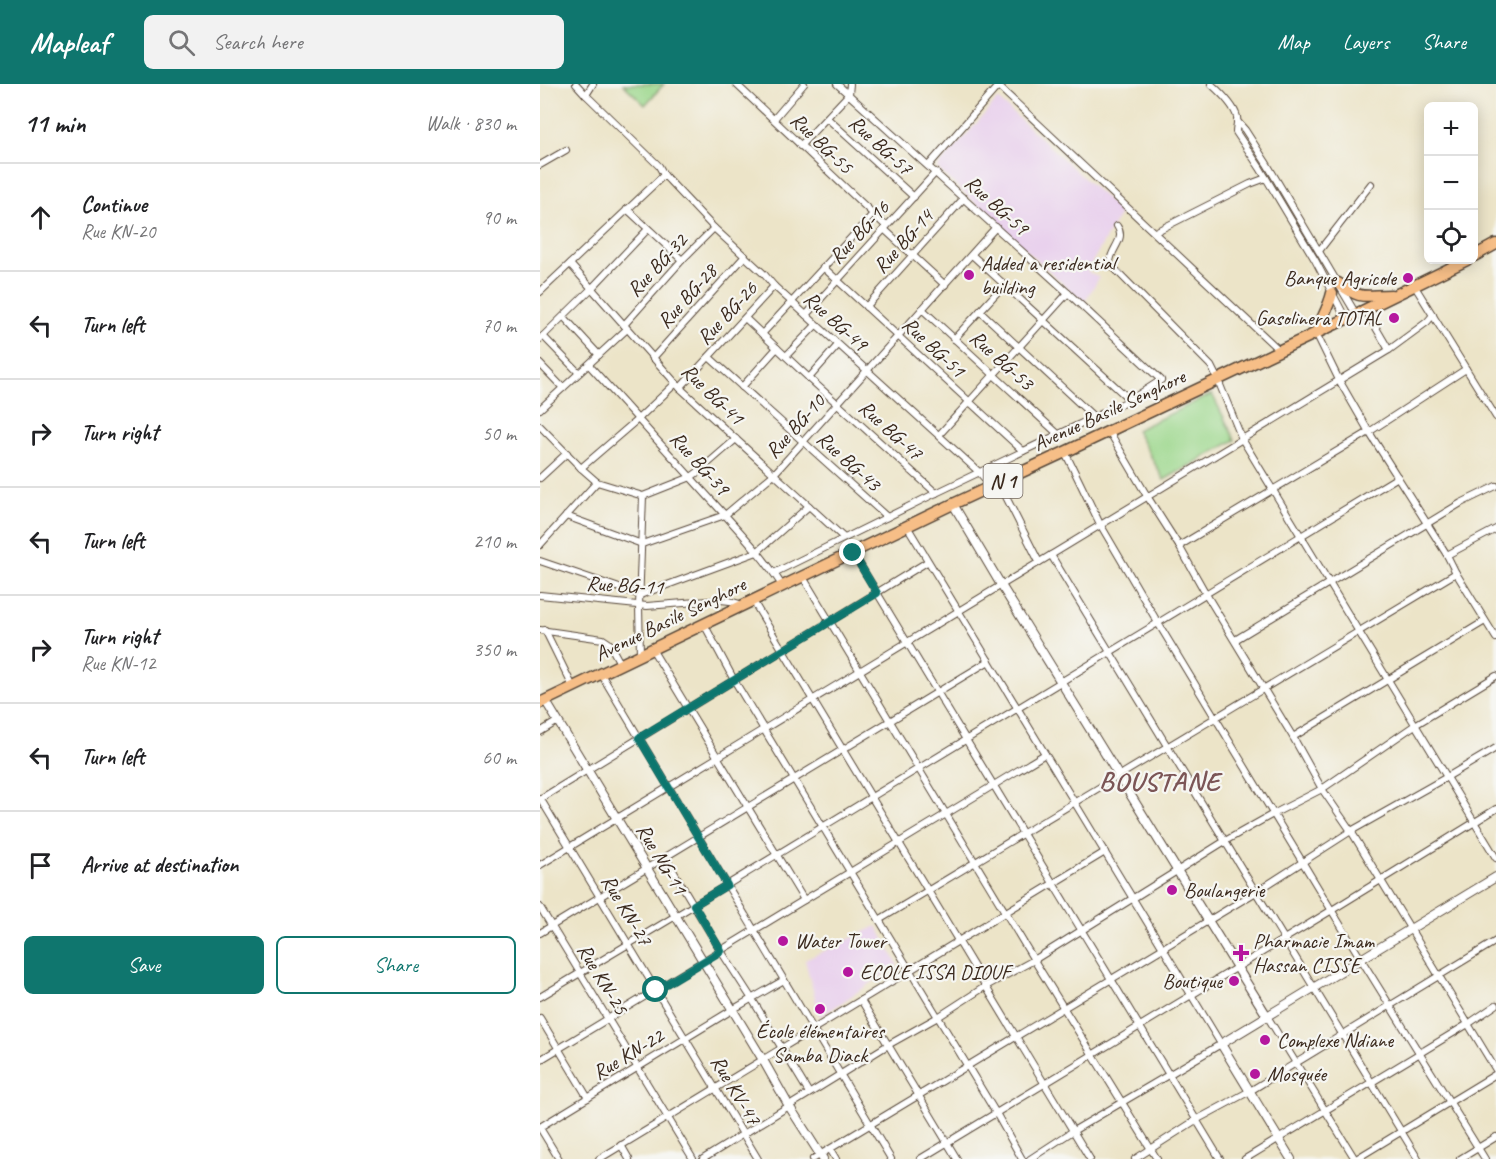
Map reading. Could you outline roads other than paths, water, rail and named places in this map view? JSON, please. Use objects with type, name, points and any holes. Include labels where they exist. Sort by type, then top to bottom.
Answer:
[{"type":"highway","points":[[1478,253],[1496,244]]},
{"type":"highway","name":"Avenue Basile Senghore","points":[[543,702],[1459,264]]},
{"type":"highway","points":[[1316,333],[1335,288],[1362,297],[1394,295]]},
{"type":"street","name":"Rue BG-49","points":[[576,84],[660,166],[664,175],[714,228],[765,274],[774,286],[995,485],[1039,562]]},
{"type":"street","name":"Rue BG-55","points":[[736,84],[945,285]]},
{"type":"street","points":[[774,119],[804,84]]},
{"type":"street","name":"Rue BG-59","points":[[837,84],[929,165],[1159,377],[1160,382],[1130,400]]},
{"type":"street","points":[[800,147],[849,94],[850,84]]},
{"type":"street","points":[[1211,84],[1236,114],[1236,132],[1315,260],[1356,314],[1389,350]]},
{"type":"street","points":[[586,95],[592,85]]},
{"type":"street","points":[[929,165],[997,85],[1280,351]]},
{"type":"street","name":"Rue BG-57","points":[[827,118],[914,197]]},
{"type":"street","points":[[1237,121],[1268,164],[1319,251],[1335,288],[1356,314]]},
{"type":"street","points":[[540,165],[566,150]]},
{"type":"street","name":"Rue BG-16","points":[[806,315],[936,172]]},
{"type":"street","points":[[540,292],[664,175]]},
{"type":"street","points":[[1155,232],[1266,178]]},
{"type":"street","points":[[1319,251],[1371,184]]},
{"type":"street","name":"Rue BG-14","points":[[866,307],[964,198]]},
{"type":"street","points":[[627,209],[682,260]]},
{"type":"street","points":[[762,334],[873,214]]},
{"type":"street","points":[[1117,226],[1121,236],[1110,258],[1110,264],[1210,366],[1242,439],[1496,858]]},
{"type":"street","name":"Rue BG-10","points":[[642,544],[725,515],[774,474],[996,227]]},
{"type":"street","name":"Rue BG-32","points":[[540,409],[600,355],[682,260],[714,228]]},
{"type":"street","points":[[579,373],[542,337],[648,229]]},
{"type":"street","points":[[774,573],[1130,400],[972,255]]},
{"type":"street","name":"Rue BG-28","points":[[653,358],[745,256]]},
{"type":"street","name":"Rue BG-41","points":[[570,264],[678,385],[844,538]]},
{"type":"street","name":"Rue BG-51","points":[[823,267],[1023,451]]},
{"type":"street","points":[[954,339],[1004,285]]},
{"type":"street","points":[[1414,285],[1496,417]]},
{"type":"street","name":"Rue BG-26","points":[[581,468],[709,357],[774,286]]},
{"type":"street","points":[[939,435],[1068,293]]},
{"type":"street","name":"Rue BG-53","points":[[922,309],[1058,434]]},
{"type":"street","points":[[980,311],[1094,417]]},
{"type":"street","points":[[540,865],[1389,350],[1433,315]]},
{"type":"street","points":[[564,317],[600,355]]},
{"type":"street","name":"Rue BG-47","points":[[745,318],[936,493]]},
{"type":"street","points":[[786,356],[816,325]]},
{"type":"street","points":[[1316,333],[1339,380],[1369,432],[1495,635]]},
{"type":"street","points":[[809,378],[838,345]]},
{"type":"street","points":[[742,387],[777,348]]},
{"type":"street","name":"Rue BG-43","points":[[709,357],[887,517]]},
{"type":"street","points":[[540,364],[564,388]]},
{"type":"street","name":"Rue BG-39","points":[[589,365],[725,515],[783,587]]},
{"type":"street","points":[[1179,546],[1369,432],[1466,369]]},
{"type":"street","points":[[540,426],[597,482],[643,495],[691,477],[736,439]]},
{"type":"street","points":[[953,504],[1355,1159],[1496,1072],[1351,831],[1322,789],[1109,430]]},
{"type":"street","points":[[540,478],[567,453]]},
{"type":"street","points":[[1065,453],[1100,524],[1158,623],[1272,814],[1485,1159]]},
{"type":"street","points":[[540,997],[1398,477]]},
{"type":"street","points":[[540,545],[597,482]]},
{"type":"street","points":[[1234,640],[1461,503],[1496,486]]},
{"type":"street","points":[[640,655],[639,606],[643,495]]},
{"type":"street","points":[[540,561],[640,595],[757,552],[809,506]]},
{"type":"street","points":[[566,516],[642,544]]},
{"type":"street","points":[[907,526],[1291,1159]]},
{"type":"street","points":[[1447,555],[1496,529]]},
{"type":"street","points":[[853,553],[1220,1159]]},
{"type":"street","points":[[1051,555],[1418,1159]]},
{"type":"street","points":[[540,798],[927,562]]},
{"type":"street","points":[[879,920],[1456,573]]},
{"type":"street","points":[[803,577],[1063,1008],[1157,1159]]},
{"type":"street","name":"Rue BG-11","points":[[540,595],[639,606],[721,600],[748,603]]},
{"type":"street","points":[[748,603],[782,651],[843,750],[1090,1159]]},
{"type":"street","points":[[1293,737],[1485,621]]},
{"type":"street","points":[[704,624],[763,729],[1022,1159]]},
{"type":"street","points":[[543,630],[603,639],[609,643],[621,665]]},
{"type":"street","points":[[543,630],[573,687]]},
{"type":"street","points":[[652,649],[804,900]]},
{"type":"street","points":[[540,933],[989,661]]},
{"type":"street","points":[[601,674],[891,1159]]},
{"type":"street","points":[[703,1159],[986,986],[1034,960],[1225,841],[1322,789],[1415,725],[1496,676]]},
{"type":"street","name":"Rue NG-11","points":[[543,702],[558,721],[763,1060],[819,1158]]},
{"type":"street","points":[[540,732],[558,721]]},
{"type":"street","points":[[819,1158],[871,1124],[1256,892],[1351,831],[1496,748]]},
{"type":"street","points":[[540,1060],[1045,754]]},
{"type":"street","name":"Rue KN-27","points":[[540,798],[685,1039]]},
{"type":"street","points":[[920,1159],[1496,809]]},
{"type":"street","points":[[598,1159],[1105,852]]},
{"type":"street","points":[[665,857],[809,1093]]},
{"type":"street","points":[[1030,1159],[1496,877]]},
{"type":"street","name":"Rue KN-25","points":[[540,907],[693,1159]]},
{"type":"street","points":[[1135,1159],[1196,1120],[1250,1091],[1496,941]]},
{"type":"street","name":"Rue KN-22","points":[[540,1128],[784,980]]},
{"type":"street","points":[[861,1000],[957,1159]]},
{"type":"street","points":[[1245,1159],[1496,1005]]},
{"type":"street","points":[[540,1018],[588,1098]]},
{"type":"street","name":"Rue KV-47","points":[[685,1039],[758,1159]]},
{"type":"street","points":[[540,1128],[559,1159]]},
{"type":"street","points":[[1461,1159],[1496,1137]]},
{"type":"street","points":[[621,1145],[629,1159]]},
{"type":"street","points":[[830,1149],[836,1159]]},
{"type":"place","name":"Added a residential building","points":[[969,275]]},
{"type":"place","name":"Banque Agricole","points":[[1408,278]]},
{"type":"place","name":"Gasolinera TOTAL","points":[[1394,318]]},
{"type":"place","name":"Boulangerie","points":[[1172,890]]},
{"type":"place","name":"Water Tower","points":[[783,941]]},
{"type":"place","name":"Pharmacie Imam Hassan CISSE","points":[[1241,953]]},
{"type":"place","name":"ECOLE ISSA DIOUF","points":[[848,972]]},
{"type":"place","name":"Boutique","points":[[1234,981]]},
{"type":"place","name":"École élémentaires Samba Diack","points":[[820,1009]]},
{"type":"place","name":"Complexe Ndiane","points":[[1265,1040]]},
{"type":"place","name":"Mosquée","points":[[1255,1074]]},
{"type":"district","name":"BOUSTANE","points":[[1160,781]]}]
